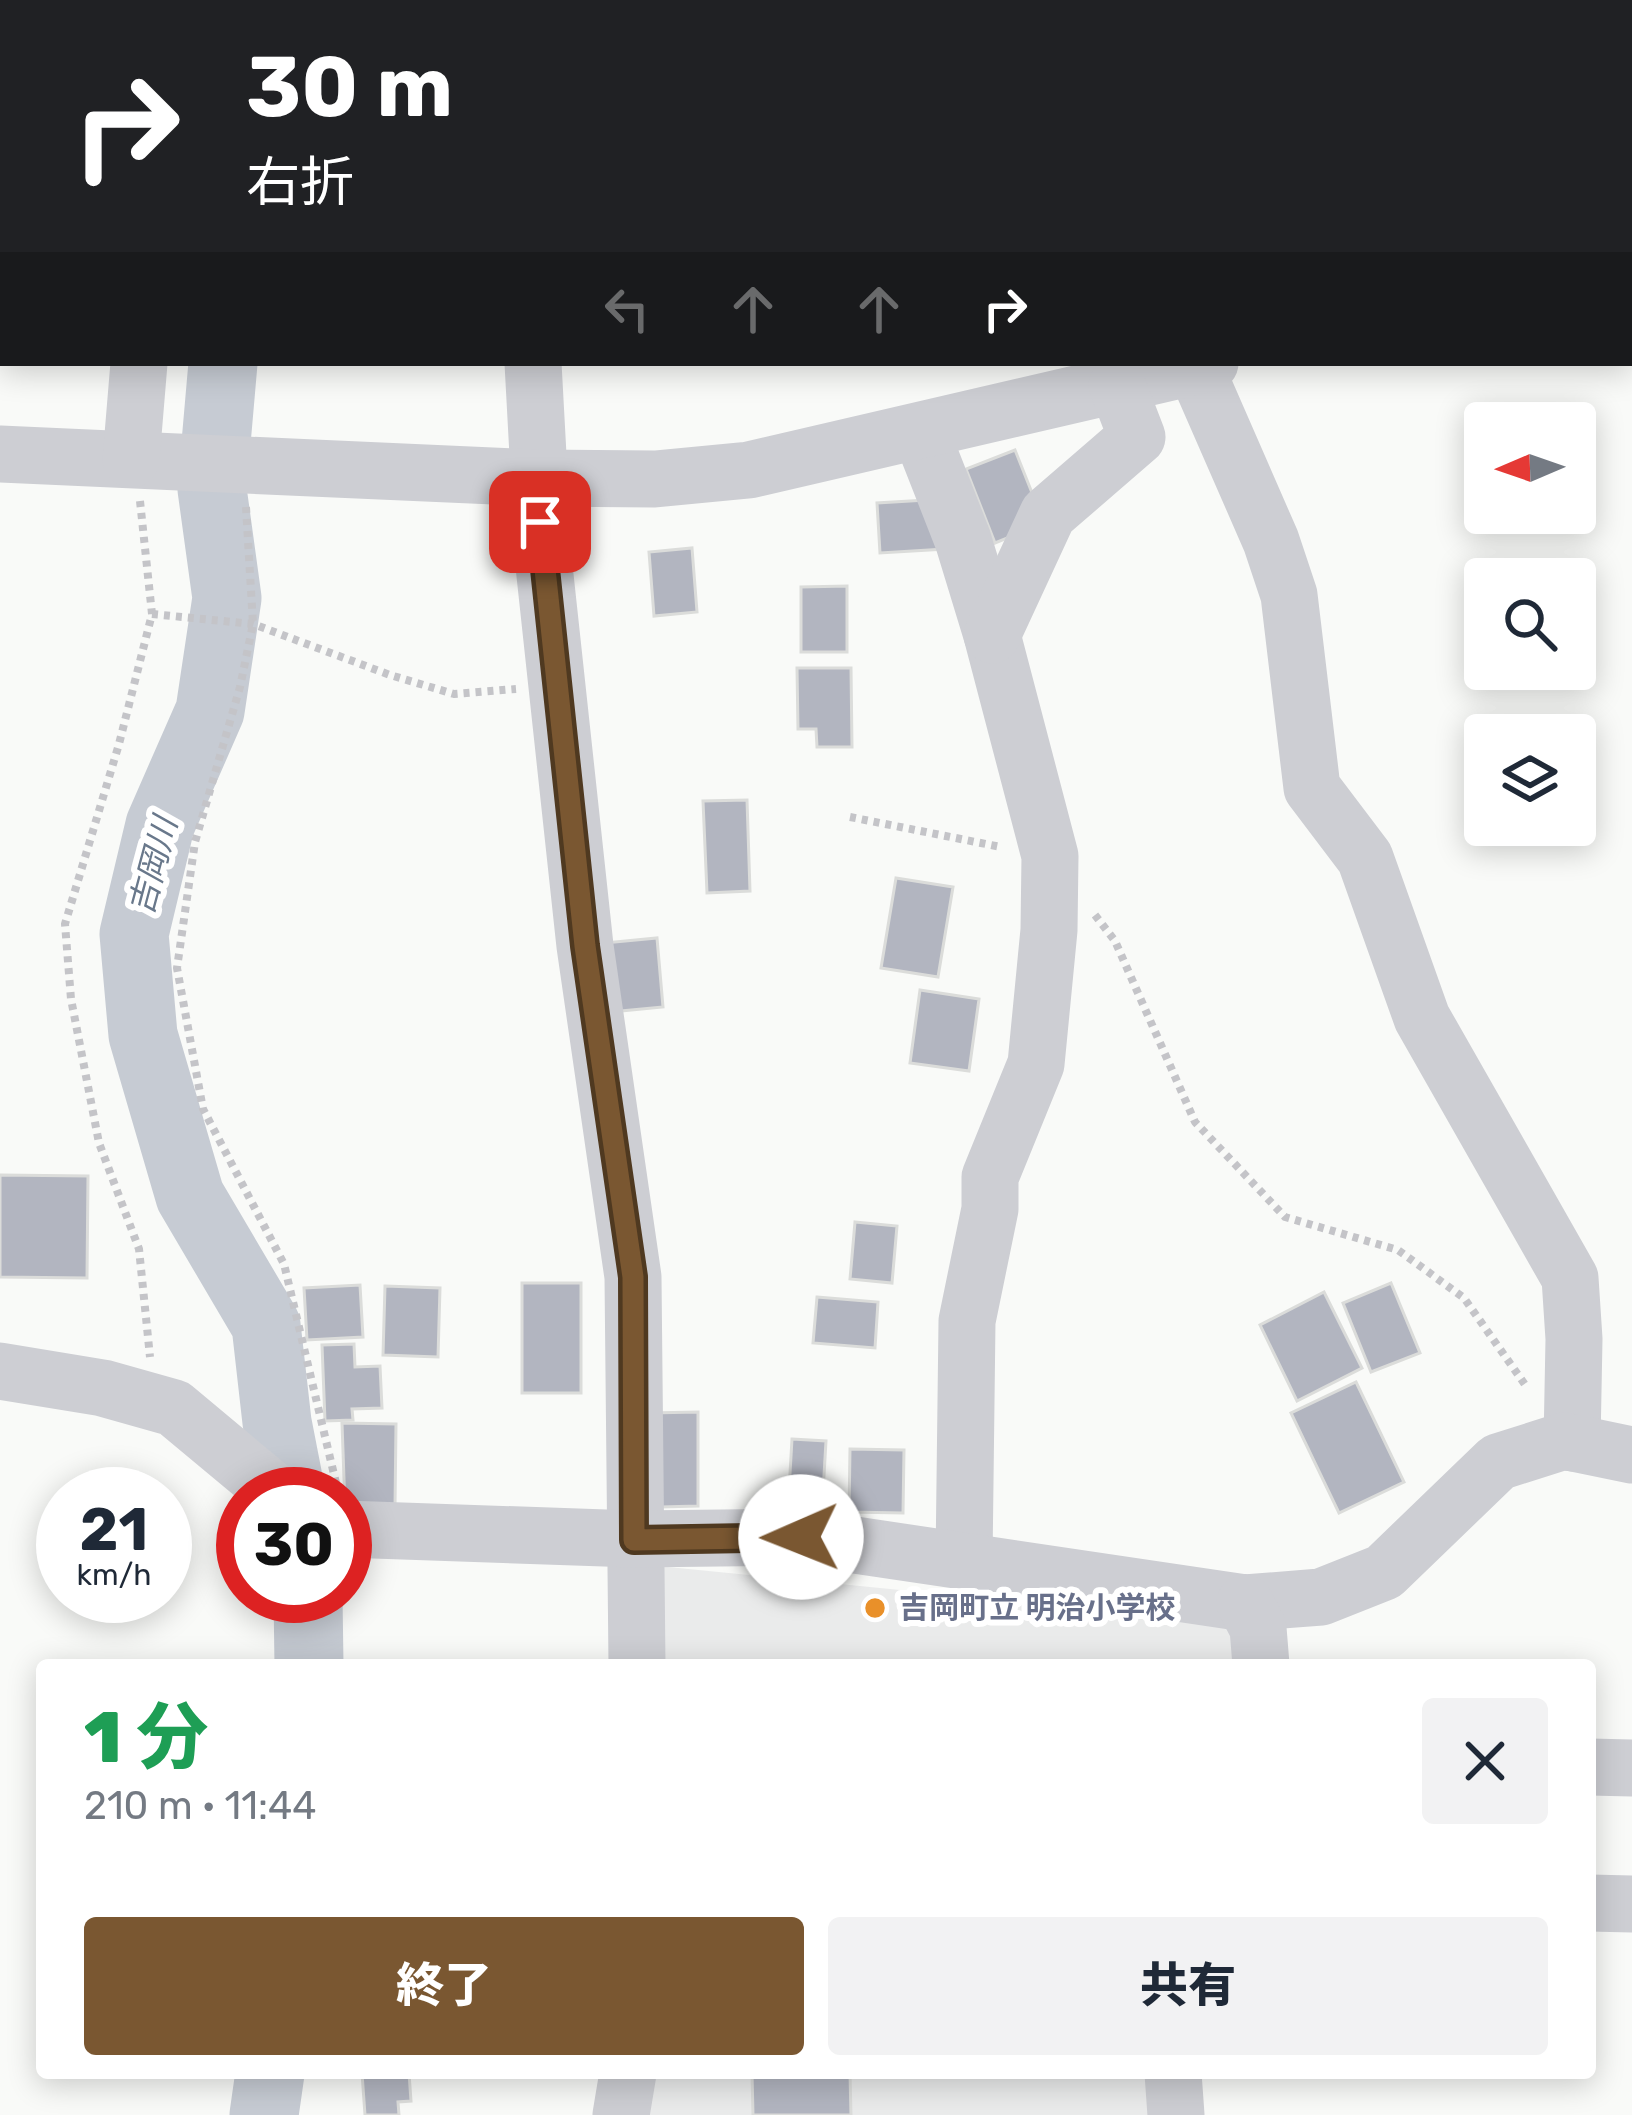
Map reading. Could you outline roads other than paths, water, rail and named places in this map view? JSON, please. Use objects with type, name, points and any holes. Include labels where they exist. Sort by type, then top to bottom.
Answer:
[{"type":"street","points":[[139,366],[147,460]]},
{"type":"street","points":[[532,366],[537,478],[585,946],[633,1277],[637,1659]]},
{"type":"street","points":[[0,454],[655,479],[749,470],[921,433],[1020,385],[1118,385],[1199,366]]},
{"type":"street","points":[[1203,366],[1289,595],[1312,788],[1365,858],[1422,1018],[1570,1278],[1574,1339],[1568,1442]]},
{"type":"street","points":[[992,635],[1048,514],[1138,436],[1118,385]]},
{"type":"street","points":[[921,433],[963,540],[992,635],[1050,856],[1049,930],[1036,1064],[991,1177],[990,1209],[967,1321],[964,1562]]},
{"type":"street","points":[[0,1371],[104,1388],[174,1408],[245,1467]]},
{"type":"street","points":[[372,1530],[634,1540],[801,1537],[1245,1603],[1321,1597],[1384,1572],[1498,1462],[1568,1442],[1632,1455]]},
{"type":"street","points":[[1245,1603],[1258,1628],[1261,1659]]},
{"type":"street","points":[[1596,1767],[1632,1768]]},
{"type":"street","points":[[1596,1903],[1632,1904]]},
{"type":"street","points":[[621,2115],[627,2079]]},
{"type":"street","points":[[1173,2079],[1176,2115]]},
{"type":"waterway","name":"吉岡川","points":[[223,366],[212,489],[227,598],[210,711],[160,825],[134,934],[143,1035],[190,1196],[266,1325],[286,1467]]},
{"type":"waterway","name":"吉岡川","points":[[308,1623],[309,1659]]},
{"type":"waterway","name":"吉岡川","points":[[264,2115],[269,2079]]},
{"type":"place","name":"吉岡町立 明治小学校","points":[[875,1608]]}]
